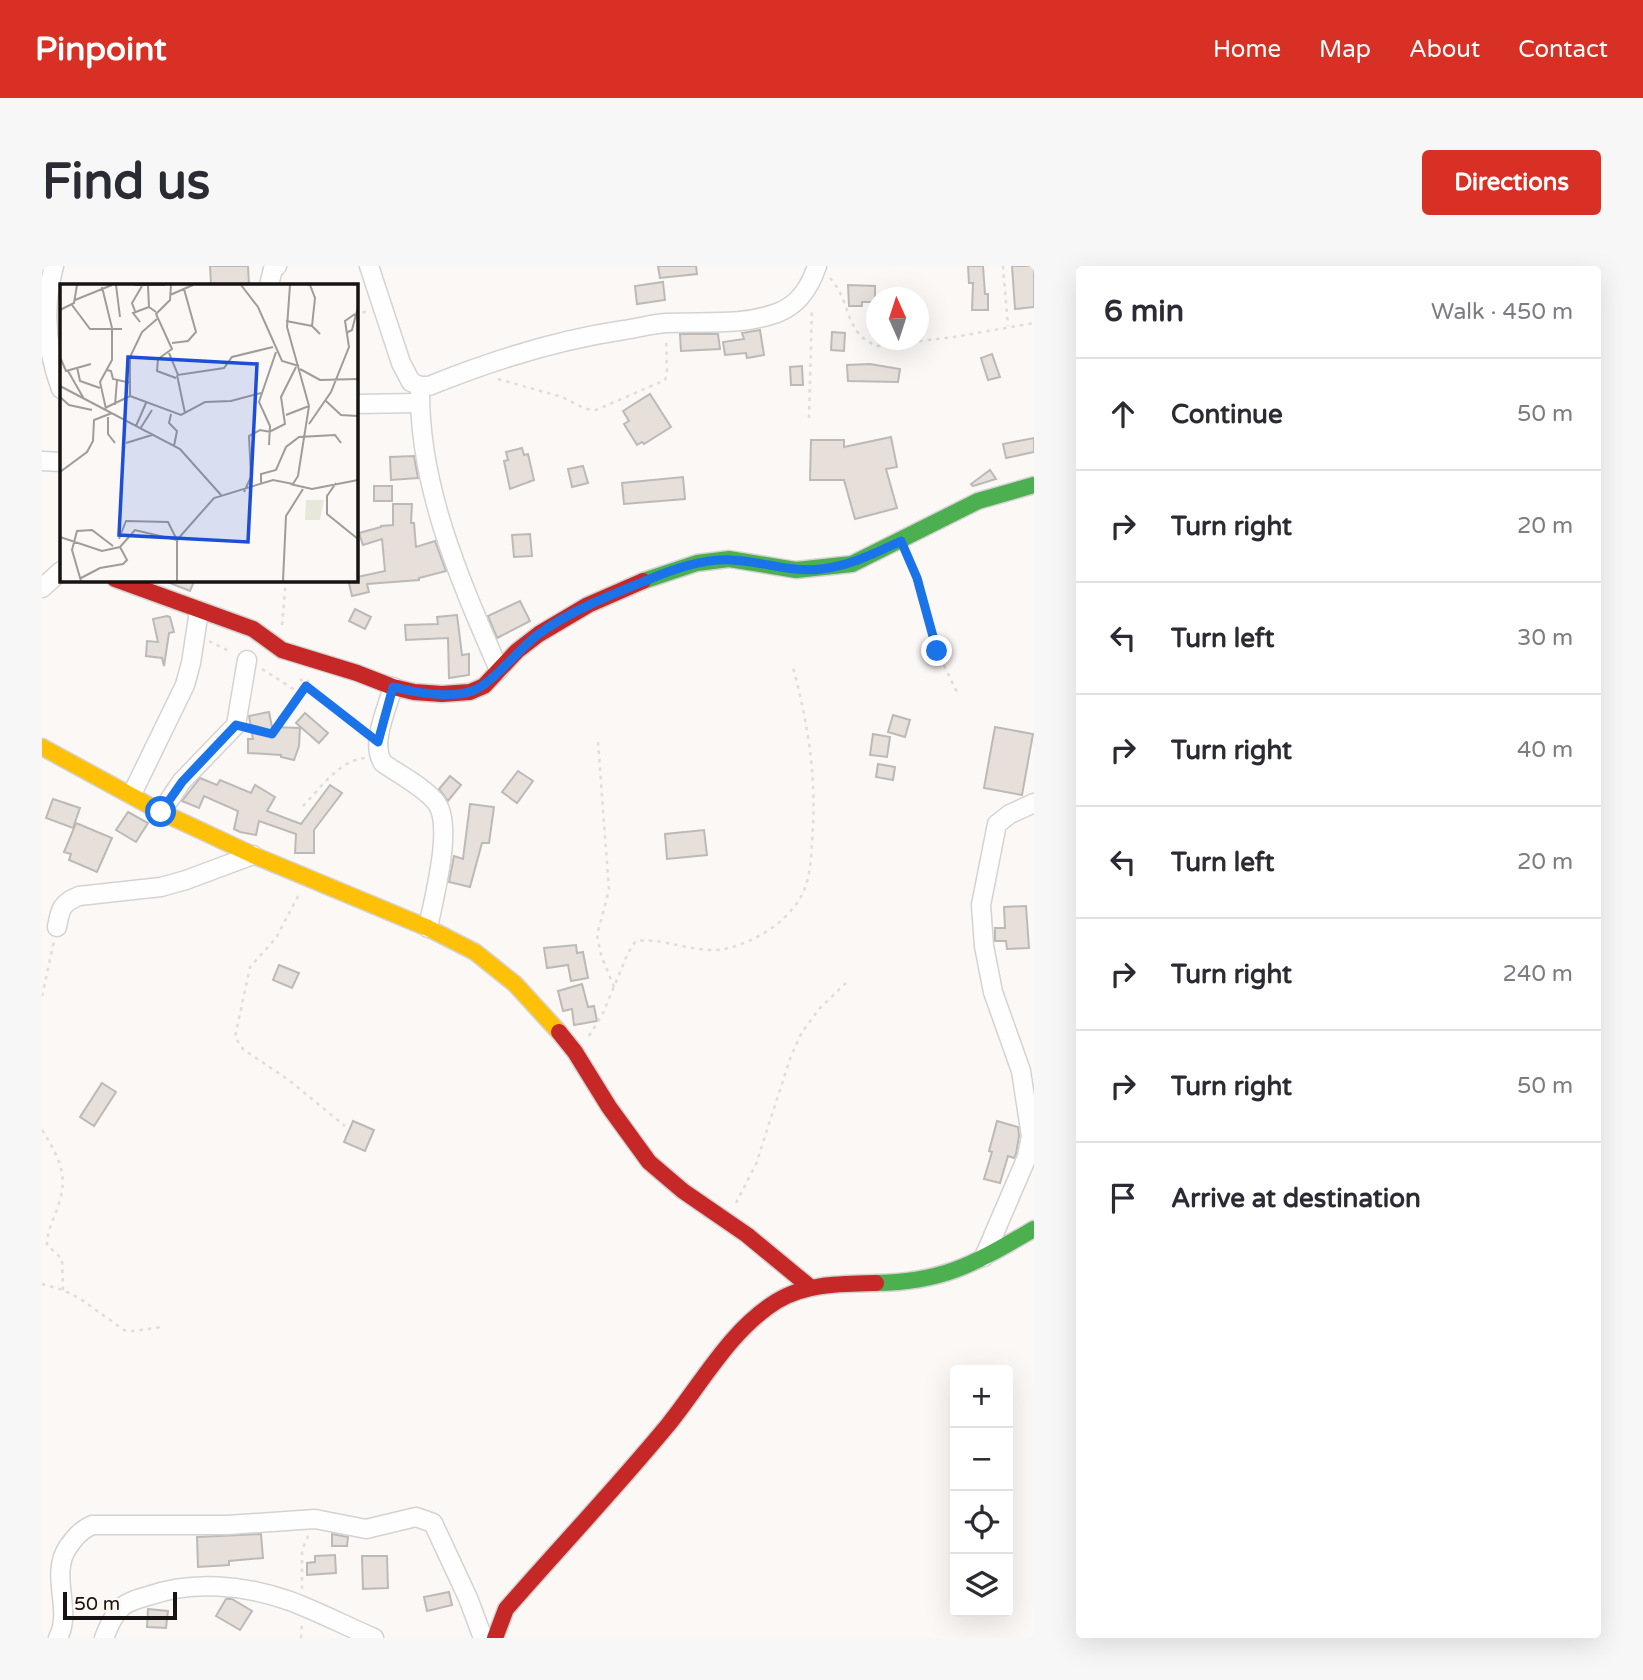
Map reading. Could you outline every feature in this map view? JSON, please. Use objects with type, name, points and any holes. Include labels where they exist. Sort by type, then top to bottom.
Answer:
[{"type":"street","points":[[54,266],[48,293],[48,343],[60,385]]},
{"type":"street","points":[[269,284],[273,269],[277,266]]},
{"type":"street","points":[[369,266],[401,363],[420,395],[431,486],[438,516],[499,670]]},
{"type":"street","points":[[357,404],[420,395],[429,386],[507,356],[580,337],[665,323],[705,324],[750,320],[779,313],[796,303],[821,269]]},
{"type":"street","points":[[42,461],[60,462]]},
{"type":"street","points":[[120,581],[253,629],[282,650],[393,687],[442,694],[470,692],[484,685],[539,634],[588,605],[646,580],[697,563],[729,559],[796,570],[852,564],[978,501],[1034,485]]},
{"type":"street","points":[[42,588],[60,572]]},
{"type":"street","points":[[132,794],[185,685],[191,663],[198,611]]},
{"type":"street","points":[[161,812],[182,782],[236,725],[247,660]]},
{"type":"street","points":[[393,687],[379,749],[383,763],[435,801],[442,812],[444,825],[428,928]]},
{"type":"street","points":[[42,747],[161,812],[253,855],[428,928],[475,953],[502,973],[550,1021],[575,1052],[609,1107],[649,1162],[810,1287]]},
{"type":"street","points":[[985,1257],[1027,1157],[1031,1136],[1021,1071],[993,992],[984,946],[981,905],[997,824],[1010,814],[1034,803]]},
{"type":"street","points":[[57,927],[60,912],[67,901],[79,896],[161,887],[253,855]]},
{"type":"street","points":[[495,1638],[506,1609],[668,1425],[738,1336],[758,1315],[780,1300],[810,1287],[901,1284],[933,1279],[985,1257],[1034,1229]]},
{"type":"street","points":[[58,1638],[62,1616],[59,1581],[62,1556],[80,1531],[92,1525],[227,1525],[315,1519],[366,1529],[416,1517],[433,1523],[468,1598],[483,1638]]},
{"type":"street","points":[[104,1638],[111,1620],[125,1604],[161,1591],[191,1586],[252,1591],[303,1607],[374,1638]]},
{"type":"path","points":[[1003,266],[1008,327]]},
{"type":"path","points":[[821,269],[842,294],[851,321],[860,337],[867,343],[878,346],[1034,323]]},
{"type":"path","points":[[809,418],[812,309]]},
{"type":"path","points":[[464,372],[523,384],[562,397],[586,409],[596,410],[665,380],[665,323]]},
{"type":"path","points":[[901,541],[917,578],[937,651],[957,692]]},
{"type":"path","points":[[282,650],[286,581]]},
{"type":"path","points":[[575,1052],[589,1036],[635,942],[648,941],[695,949],[722,949],[751,941],[775,926],[800,899],[810,868],[815,806],[814,772],[805,716],[793,667]]},
{"type":"path","points":[[298,676],[379,749],[342,766],[303,806]]},
{"type":"path","points":[[236,725],[272,734],[306,686]]},
{"type":"path","points":[[598,742],[609,890],[597,935],[601,955],[614,987]]},
{"type":"path","points":[[307,877],[276,938],[250,967],[235,1037],[243,1049],[289,1081],[345,1126]]},
{"type":"path","points":[[42,996],[57,927]]},
{"type":"path","points":[[727,1221],[756,1164],[802,1032],[820,1008],[846,983]]},
{"type":"path","points":[[42,1130],[55,1151],[63,1175],[60,1202],[47,1232],[47,1245],[62,1259],[63,1290]]},
{"type":"path","points":[[42,1284],[79,1298],[124,1330],[161,1327]]},
{"type":"path","points":[[301,1638],[302,1550],[315,1519]]},
{"type":"building","points":[[210,266],[248,266],[249,284],[211,284]]},
{"type":"building","points":[[658,266],[696,266],[697,274],[660,278]]},
{"type":"building","points":[[968,266],[983,266],[988,310],[972,310],[973,283],[969,283]]},
{"type":"building","points":[[1012,266],[1034,266],[1034,307],[1015,309]]},
{"type":"building","points":[[663,282],[665,300],[637,304],[635,286]]},
{"type":"building","points":[[848,285],[875,286],[866,287],[866,302],[862,302],[862,306],[849,306]]},
{"type":"building","points":[[760,330],[764,355],[747,358],[746,353],[725,355],[723,342],[744,339],[742,333]]},
{"type":"building","points":[[832,332],[845,333],[844,351],[831,350]]},
{"type":"building","points":[[680,334],[718,334],[720,349],[681,351]]},
{"type":"building","points":[[992,354],[1000,377],[988,380],[981,358]]},
{"type":"building","points":[[870,364],[900,369],[898,382],[848,381],[847,365]]},
{"type":"building","points":[[802,366],[803,385],[791,385],[790,367]]},
{"type":"building","points":[[650,394],[671,427],[644,444],[642,442],[637,445],[624,424],[629,421],[623,411]]},
{"type":"building","points":[[891,437],[897,467],[886,469],[897,508],[855,519],[844,480],[810,480],[811,440],[844,440],[844,447]]},
{"type":"building","points":[[1034,438],[1034,452],[1006,458],[1003,444]]},
{"type":"building","points":[[522,448],[524,455],[528,454],[534,480],[510,489],[504,461],[508,460],[506,452]]},
{"type":"building","points":[[414,456],[418,478],[391,480],[390,457]]},
{"type":"building","points":[[583,466],[588,483],[572,487],[568,469]]},
{"type":"building","points":[[990,470],[996,479],[973,486],[971,484]]},
{"type":"building","points":[[683,477],[685,499],[624,504],[622,483]]},
{"type":"building","points":[[374,486],[392,486],[392,501],[374,501]]},
{"type":"building","points":[[393,504],[412,504],[411,523],[414,523],[416,547],[435,541],[446,571],[419,580],[367,584],[369,592],[352,596],[348,581],[357,581],[357,577],[385,571],[382,539],[363,545],[359,533],[393,525]]},
{"type":"building","points":[[530,534],[532,556],[514,557],[512,535]]},
{"type":"building","points":[[165,581],[194,581],[190,591]]},
{"type":"building","points":[[520,601],[530,621],[497,638],[488,616]]},
{"type":"building","points":[[355,609],[371,617],[365,629],[349,621]]},
{"type":"building","points":[[457,615],[462,655],[469,654],[469,675],[449,678],[448,638],[406,640],[405,625],[438,624],[437,617]]},
{"type":"building","points":[[170,617],[174,632],[169,633],[164,666],[162,658],[146,656],[147,641],[158,642],[153,619]]},
{"type":"building","points":[[269,712],[272,727],[300,728],[299,746],[294,760],[281,755],[248,753],[248,739],[253,739],[249,716]]},
{"type":"building","points":[[305,713],[328,733],[319,743],[296,723]]},
{"type":"building","points":[[893,715],[910,720],[905,737],[888,732]]},
{"type":"building","points":[[995,727],[1033,734],[1022,795],[984,788]]},
{"type":"building","points":[[873,734],[890,737],[887,757],[870,755]]},
{"type":"building","points":[[878,764],[895,767],[893,780],[876,777]]},
{"type":"building","points":[[518,771],[533,781],[517,803],[502,792]]},
{"type":"building","points":[[450,776],[461,785],[448,801],[439,789]]},
{"type":"building","points":[[200,778],[217,785],[220,780],[251,793],[255,785],[275,797],[267,811],[301,824],[330,785],[342,793],[314,830],[314,853],[295,853],[296,834],[259,821],[256,835],[240,832],[234,829],[238,811],[204,796],[199,808],[182,801]]},
{"type":"building","points":[[53,799],[80,808],[73,828],[46,818]]},
{"type":"building","points":[[470,804],[494,807],[489,843],[482,843],[470,887],[449,882],[454,856],[463,859]]},
{"type":"building","points":[[128,812],[148,823],[136,842],[116,830]]},
{"type":"building","points":[[76,823],[112,838],[97,872],[69,860],[71,854],[64,852]]},
{"type":"building","points":[[704,830],[707,855],[667,859],[665,834]]},
{"type":"building","points":[[1026,906],[1029,948],[1007,949],[1006,941],[995,941],[995,928],[1005,928],[1004,907]]},
{"type":"building","points":[[576,945],[577,953],[583,952],[588,978],[571,981],[568,965],[547,968],[544,948]]},
{"type":"building","points":[[279,965],[299,973],[292,988],[273,980]]},
{"type":"building","points":[[582,984],[588,1007],[594,1006],[597,1021],[574,1025],[572,1009],[563,1011],[558,991]]},
{"type":"building","points":[[102,1083],[116,1092],[94,1126],[80,1117]]},
{"type":"building","points":[[353,1121],[374,1130],[365,1151],[344,1142]]},
{"type":"building","points":[[997,1121],[1018,1127],[1019,1136],[1016,1154],[1014,1158],[1008,1156],[1000,1183],[984,1179]]},
{"type":"building","points":[[261,1534],[263,1558],[229,1561],[229,1565],[198,1567],[197,1537]]},
{"type":"building","points":[[332,1534],[348,1537],[347,1546],[332,1546]]},
{"type":"building","points":[[335,1555],[336,1573],[307,1575],[307,1563],[315,1562],[315,1556]]},
{"type":"building","points":[[362,1556],[387,1556],[388,1588],[363,1589]]},
{"type":"building","points":[[449,1592],[452,1605],[427,1611],[424,1597]]},
{"type":"building","points":[[226,1599],[232,1599],[252,1611],[240,1630],[216,1616]]},
{"type":"building","points":[[148,1609],[168,1611],[166,1628],[147,1627]]},
{"type":"traffic: fast","points":[[643,581],[697,563],[729,559],[796,570],[852,564],[978,501],[1034,485]]},
{"type":"traffic: fast","points":[[876,1283],[922,1279],[959,1268],[1034,1229]]},
{"type":"traffic: slow","points":[[42,747],[161,812],[253,855],[428,928],[475,952],[515,984],[559,1032]]},
{"type":"traffic: jam","points":[[121,581],[253,629],[282,650],[393,687],[442,694],[470,692],[484,686],[517,651],[539,634],[588,605],[643,581]]},
{"type":"traffic: jam","points":[[559,1032],[649,1162],[683,1191],[747,1235],[810,1287]]},
{"type":"traffic: jam","points":[[495,1638],[506,1609],[681,1409],[731,1342],[760,1313],[777,1301],[800,1291],[825,1286],[876,1283]]},
{"type":"route","points":[[161,812],[182,782],[236,725],[272,734],[306,686],[378,742],[393,687],[442,694],[470,692],[484,685],[517,651],[539,634],[588,605],[646,580],[697,563],[729,559],[796,570],[821,569],[852,564],[901,541],[917,578],[937,651]]}]
